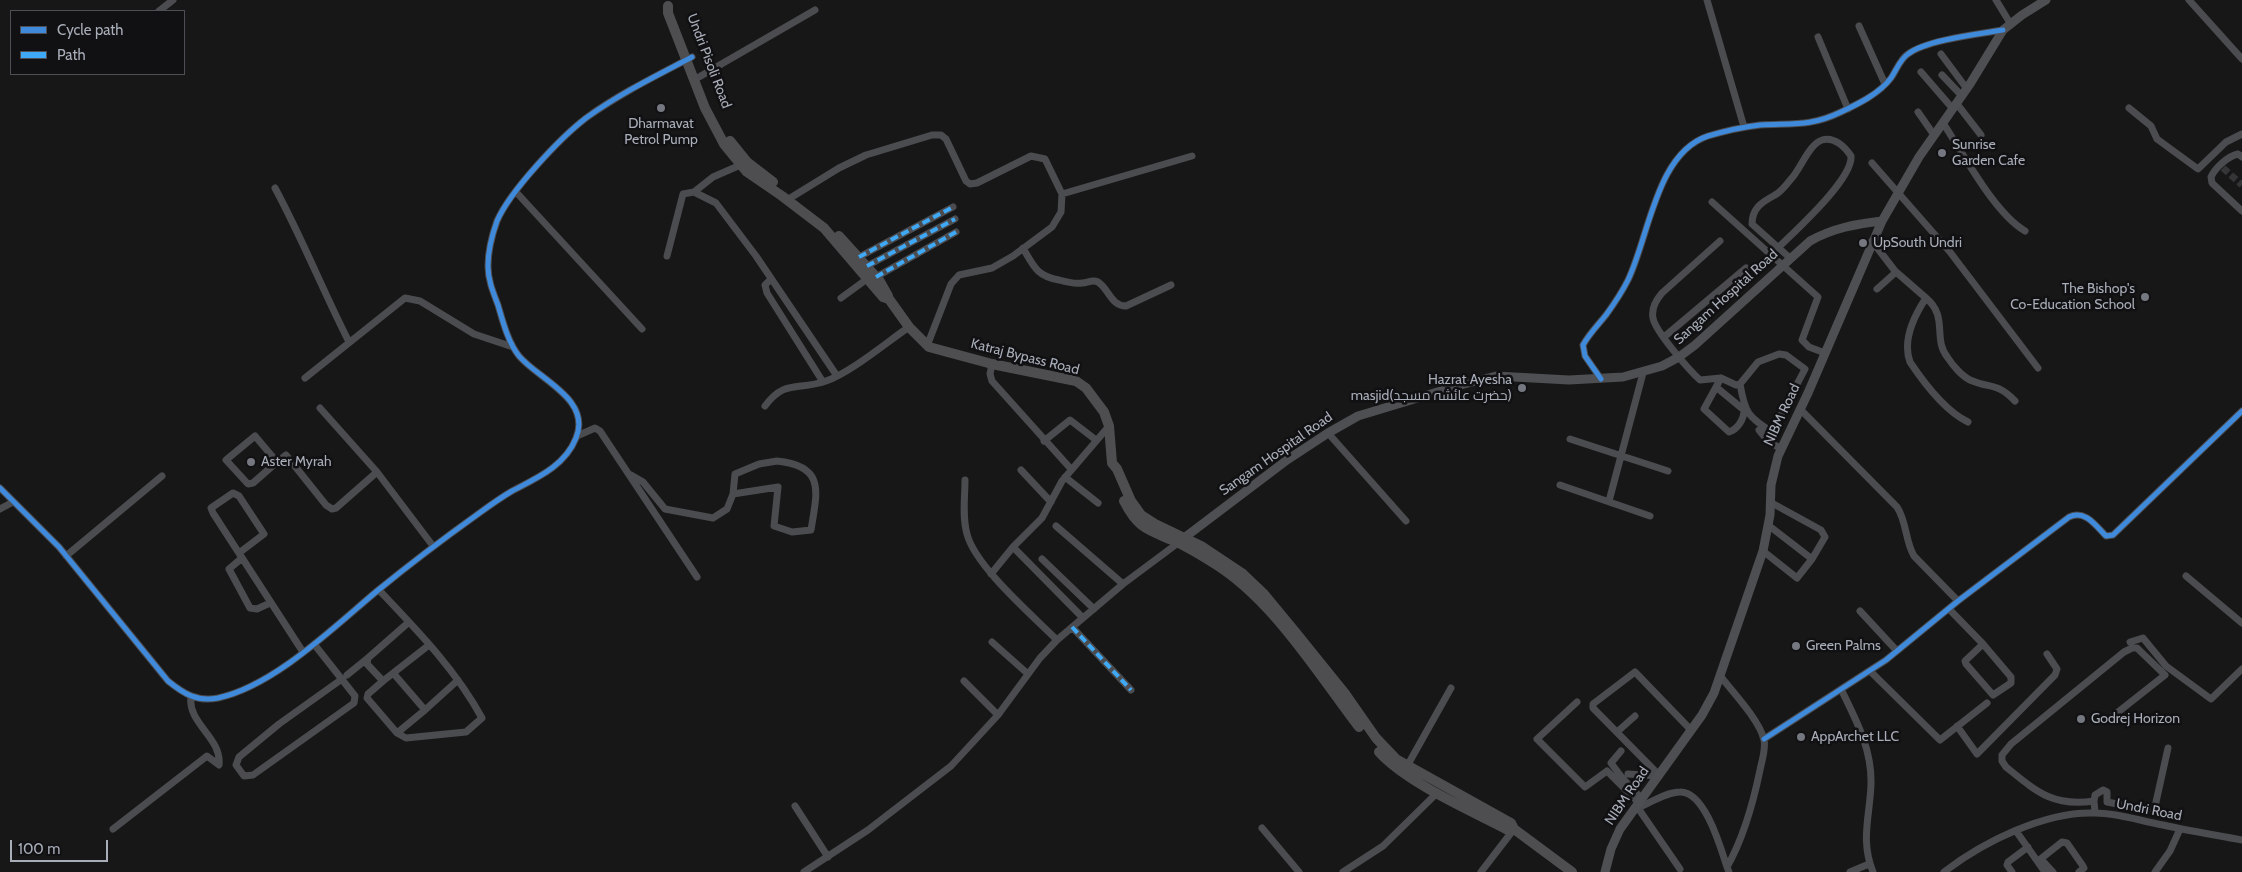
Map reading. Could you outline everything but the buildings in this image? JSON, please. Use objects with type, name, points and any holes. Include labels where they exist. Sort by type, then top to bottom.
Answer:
[{"type":"highway","name":"Undri Pisoli Road","points":[[667,3],[678,19],[689,58],[724,139]]},
{"type":"highway","points":[[689,58],[705,108],[724,139],[744,164],[832,230],[861,263],[871,278],[888,294],[889,299],[909,327],[936,349]]},
{"type":"highway","name":"Katraj Bypass Road","points":[[936,349],[992,364],[1076,381],[1098,402],[1109,426],[1112,463],[1117,469],[1130,501],[1141,515],[1182,540],[1226,561],[1324,667],[1376,738],[1406,769]]},
{"type":"highway","points":[[1406,769],[1437,793],[1508,830],[1514,829]]},
{"type":"highway","points":[[1406,769],[1511,823],[1514,829],[1572,872]]},
{"type":"main road","name":"NIBM Road","points":[[1605,872],[1614,841],[1708,705],[1721,677],[1763,551],[1768,525],[1774,468],[1882,221],[1934,135],[2003,30],[2010,23],[2046,0]]},
{"type":"main road","name":"Sangam Hospital Road","points":[[1182,540],[1263,477],[1328,433],[1358,416],[1484,378],[1508,375],[1548,379],[1601,379],[1643,373],[1679,357],[1810,241],[1832,230],[1882,221]]},
{"type":"street","points":[[160,10],[173,0]]},
{"type":"street","points":[[1707,0],[1744,128]]},
{"type":"street","points":[[1996,0],[2010,23]]},
{"type":"street","points":[[2188,0],[2242,59]]},
{"type":"street","points":[[698,77],[815,10]]},
{"type":"street","points":[[1859,26],[1885,84]]},
{"type":"street","points":[[1601,379],[1585,356],[1583,345],[1612,306],[1627,281],[1639,253],[1662,182],[1674,165],[1694,144],[1707,137],[1744,128],[1809,124],[1824,120],[1848,109],[1885,84],[1910,52],[1938,43],[2003,30]]},
{"type":"street","points":[[1818,37],[1848,109]]},
{"type":"street","points":[[1941,54],[1959,99]]},
{"type":"street","points":[[0,488],[66,556],[168,681],[184,693],[199,700],[219,698],[246,688],[273,673],[314,644],[433,546],[492,504],[549,472],[560,461],[577,436],[578,420],[573,404],[550,380],[521,358],[513,347],[490,282],[488,264],[490,244],[497,220],[516,192],[546,155],[586,118],[630,90],[689,58]]},
{"type":"street","points":[[1921,72],[1959,99]]},
{"type":"street","points":[[1942,75],[1981,135]]},
{"type":"street","points":[[2129,108],[2151,126],[2157,139],[2194,168],[2201,168],[2221,146],[2242,134]]},
{"type":"street","points":[[1918,112],[1934,135]]},
{"type":"street","points":[[1943,123],[2007,216],[2025,231]]},
{"type":"street","points":[[790,198],[866,155],[932,135],[941,135],[946,139],[966,181],[970,184],[977,183],[1031,156],[1045,159],[1062,194],[1062,212],[1052,227],[992,268],[958,275],[951,284],[936,349]]},
{"type":"street","points":[[1778,248],[1827,198],[1850,168],[1851,156],[1834,141],[1822,140],[1817,143],[1793,177],[1776,195],[1768,198],[1754,211],[1752,224],[1778,248],[1818,298],[1802,340],[1809,347],[1825,354]]},
{"type":"street","points":[[2221,146],[2231,157]]},
{"type":"street","points":[[2241,156],[2235,154],[2231,157],[2212,174],[2211,180],[2242,211]]},
{"type":"street","points":[[1062,194],[1192,156]]},
{"type":"street","points":[[1872,163],[1899,191],[1966,273],[2038,368]]},
{"type":"street","points":[[667,256],[682,194],[694,192],[713,178],[744,164]]},
{"type":"street","points":[[275,188],[298,231],[325,294],[349,342]]},
{"type":"street","points":[[516,192],[642,329]]},
{"type":"street","points":[[694,192],[716,203],[771,279],[837,376]]},
{"type":"street","points":[[1712,202],[1787,261]]},
{"type":"street","points":[[861,263],[953,207]]},
{"type":"street","points":[[861,263],[955,218]]},
{"type":"street","points":[[841,298],[871,278],[956,232]]},
{"type":"street","points":[[1720,241],[1669,286],[1656,301],[1653,317],[1655,324],[1664,337],[1700,380],[1721,378],[1736,385],[1740,384],[1758,362],[1779,354],[1786,354],[1805,369],[1774,432],[1750,418],[1743,400],[1740,384]]},
{"type":"street","points":[[1872,241],[1896,272],[1926,298],[1938,312],[1942,349],[1947,358],[1969,380],[1996,386],[2016,401]]},
{"type":"street","points":[[1023,248],[1039,274],[1047,278],[1069,282],[1082,283],[1094,281],[1100,283],[1113,300],[1121,306],[1126,306],[1171,285]]},
{"type":"street","points":[[1664,337],[1746,268]]},
{"type":"street","points":[[1877,289],[1896,272]]},
{"type":"street","points":[[771,279],[764,285],[767,293],[822,382]]},
{"type":"street","points":[[305,378],[400,301],[411,298],[474,334],[513,347]]},
{"type":"street","points":[[1926,298],[1910,328],[1909,358],[1918,373],[1947,406],[1968,422]]},
{"type":"street","points":[[765,406],[780,390],[822,382],[837,376],[909,327]]},
{"type":"street","points":[[992,364],[990,374],[992,382],[1071,469]]},
{"type":"street","points":[[1608,501],[1643,373]]},
{"type":"street","points":[[1716,388],[1744,410],[1744,418],[1733,431],[1729,432],[1704,409],[1721,378]]},
{"type":"street","points":[[320,408],[377,472],[433,546]]},
{"type":"street","points":[[1800,409],[1897,507],[1906,524],[1910,550],[1958,601]]},
{"type":"street","points":[[1764,739],[1870,671],[1958,601],[2075,514],[2085,516],[2106,536],[2114,535],[2242,411]]},
{"type":"street","points":[[1044,440],[1070,420],[1096,440]]},
{"type":"street","points":[[992,574],[1012,547],[1042,518],[1065,477],[1109,426]]},
{"type":"street","points":[[577,436],[598,428],[696,577]]},
{"type":"street","points":[[1759,430],[1767,440],[1781,449]]},
{"type":"street","points":[[1328,433],[1406,521]]},
{"type":"street","points":[[278,462],[255,436],[226,460],[248,484],[253,483],[278,462],[286,455],[326,506],[332,508],[336,508],[377,472]]},
{"type":"street","points":[[1570,439],[1668,471]]},
{"type":"street","points":[[628,474],[643,482],[665,509],[713,518],[728,509],[733,494],[735,474],[759,464],[777,461],[795,463],[813,478],[816,486],[811,530],[792,532],[774,526],[778,487],[733,494]]},
{"type":"street","points":[[1021,470],[1051,502]]},
{"type":"street","points":[[66,556],[162,476]]},
{"type":"street","points":[[1065,477],[1098,503]]},
{"type":"street","points":[[965,480],[966,533],[976,555],[992,574],[1057,640]]},
{"type":"street","points":[[1560,485],[1650,516]]},
{"type":"street","points":[[270,603],[256,609],[250,608],[229,569],[241,556],[264,534],[239,496],[233,493],[212,508],[241,556],[270,603],[303,652]]},
{"type":"street","points":[[0,509],[14,502]]},
{"type":"street","points":[[1763,551],[1797,578],[1812,559],[1825,537],[1823,532],[1770,502]]},
{"type":"street","points":[[1768,525],[1812,559]]},
{"type":"street","points":[[1056,526],[1123,584]]},
{"type":"street","points":[[804,872],[868,830],[951,766],[998,715],[1028,674],[1057,640],[1123,584],[1182,540]]},
{"type":"street","points":[[1012,547],[1083,618]]},
{"type":"street","points":[[1042,559],[1094,608]]},
{"type":"street","points":[[2186,576],[2242,623]]},
{"type":"street","points":[[379,590],[409,622],[429,645],[458,680],[467,690],[482,718],[466,732],[406,738],[397,733],[367,698],[368,694],[383,681],[429,645]]},
{"type":"street","points":[[1949,609],[1983,644],[2012,680],[2008,686],[1996,694],[1990,694],[1966,664],[1970,656],[1983,644]]},
{"type":"street","points":[[1860,611],[1897,651]]},
{"type":"street","points":[[314,644],[344,676],[356,700],[352,706],[253,775],[244,776],[236,765],[239,757],[279,724],[344,676],[368,658],[409,622]]},
{"type":"street","points":[[1072,627],[1132,690]]},
{"type":"street","points":[[2130,642],[2142,638],[2166,666],[2211,699],[2242,669]]},
{"type":"street","points":[[992,642],[1028,674]]},
{"type":"street","points":[[2094,801],[2066,802],[2047,797],[2006,767],[2002,761],[2002,755],[2010,744],[2124,652],[2137,648],[2164,675],[2108,720]]},
{"type":"street","points":[[1957,726],[1978,754],[2055,675],[2057,669],[2047,654]]},
{"type":"street","points":[[368,658],[367,664],[383,681]]},
{"type":"street","points":[[1870,671],[1940,740],[1987,703]]},
{"type":"street","points":[[1658,775],[1592,706],[1635,672],[1691,730]]},
{"type":"street","points":[[394,674],[425,710]]},
{"type":"street","points":[[1721,677],[1754,720],[1764,739],[1758,780],[1747,821],[1728,870]]},
{"type":"street","points":[[397,733],[458,680]]},
{"type":"street","points":[[964,681],[998,715]]},
{"type":"street","points":[[1406,769],[1451,688]]},
{"type":"street","points":[[1841,689],[1870,755],[1871,784],[1865,840],[1869,864],[1873,872]]},
{"type":"street","points":[[113,829],[207,756],[219,765],[219,752],[190,710],[191,696]]},
{"type":"street","points":[[1577,702],[1536,739],[1585,787],[1607,771],[1623,779],[1658,775]]},
{"type":"street","points":[[1617,732],[1635,716]]},
{"type":"street","points":[[2107,802],[2154,811],[2168,748]]},
{"type":"street","points":[[1621,751],[1610,764],[1623,779],[1680,869]]},
{"type":"street","points":[[2095,812],[2094,801],[2096,795],[2103,790],[2107,792],[2107,814]]},
{"type":"street","points":[[1638,805],[1677,792],[1690,794],[1706,813],[1715,828],[1728,870]]},
{"type":"street","points":[[1343,872],[1383,846],[1411,821],[1437,793]]},
{"type":"street","points":[[795,806],[828,857]]},
{"type":"street","name":"Undri Road","points":[[1944,872],[1975,851],[2016,831],[2062,816],[2095,812],[2126,815],[2180,829],[2242,840]]},
{"type":"street","points":[[1262,828],[1299,872]]},
{"type":"street","points":[[1481,872],[1514,829]]},
{"type":"street","points":[[2155,872],[2170,850],[2180,829]]},
{"type":"street","points":[[2016,831],[2039,860],[2054,872]]},
{"type":"street","points":[[2039,860],[2062,842],[2067,843],[2084,868],[2079,872]]},
{"type":"street","points":[[2012,872],[2007,865],[2008,862],[2028,848]]},
{"type":"street","points":[[2039,860],[2045,872]]},
{"type":"street","points":[[1850,872],[1869,864]]},
{"type":"tunnel","points":[[2223,168],[2242,185]]},
{"type":"marked path","points":[[859,257],[953,207]]},
{"type":"marked path","points":[[867,266],[955,219]]},
{"type":"marked path","points":[[876,277],[956,232]]},
{"type":"marked path","points":[[1072,627],[1131,690]]},
{"type":"cycle path","points":[[1601,379],[1585,356],[1583,345],[1609,311],[1626,284],[1656,198],[1665,178],[1690,145],[1708,136],[1734,129],[1760,125],[1810,122],[1830,117],[1861,102],[1881,89],[1891,78],[1903,59],[1916,49],[1953,38],[2003,30]]},
{"type":"cycle path","points":[[0,488],[59,547],[168,681],[180,690],[197,698],[218,698],[239,691],[282,668],[323,638],[377,591],[465,523],[499,499],[558,464],[571,448],[576,438],[579,424],[577,412],[561,391],[519,356],[512,345],[504,325],[488,271],[488,260],[495,226],[503,209],[524,180],[575,127],[611,101],[692,57]]},
{"type":"cycle path","points":[[1764,739],[1886,660],[1958,601],[2069,517],[2075,515],[2085,517],[2094,523],[2106,536],[2113,535],[2242,411]]},
{"type":"place","name":"Dharmavat Petrol Pump","points":[[661,108]]},
{"type":"place","name":"Sunrise Garden Cafe","points":[[1942,153]]},
{"type":"place","name":"UpSouth Undri","points":[[1863,243]]},
{"type":"place","name":"The Bishop's Co-Education School","points":[[2145,297]]},
{"type":"place","name":"Hazrat Ayesha masjid(حضرت عائشہ مسجد)","points":[[1522,388]]},
{"type":"place","name":"Aster Myrah","points":[[251,462]]},
{"type":"place","name":"Green Palms","points":[[1796,646]]},
{"type":"place","name":"Godrej Horizon","points":[[2081,719]]},
{"type":"place","name":"AppArchet LLC","points":[[1801,737]]}]
